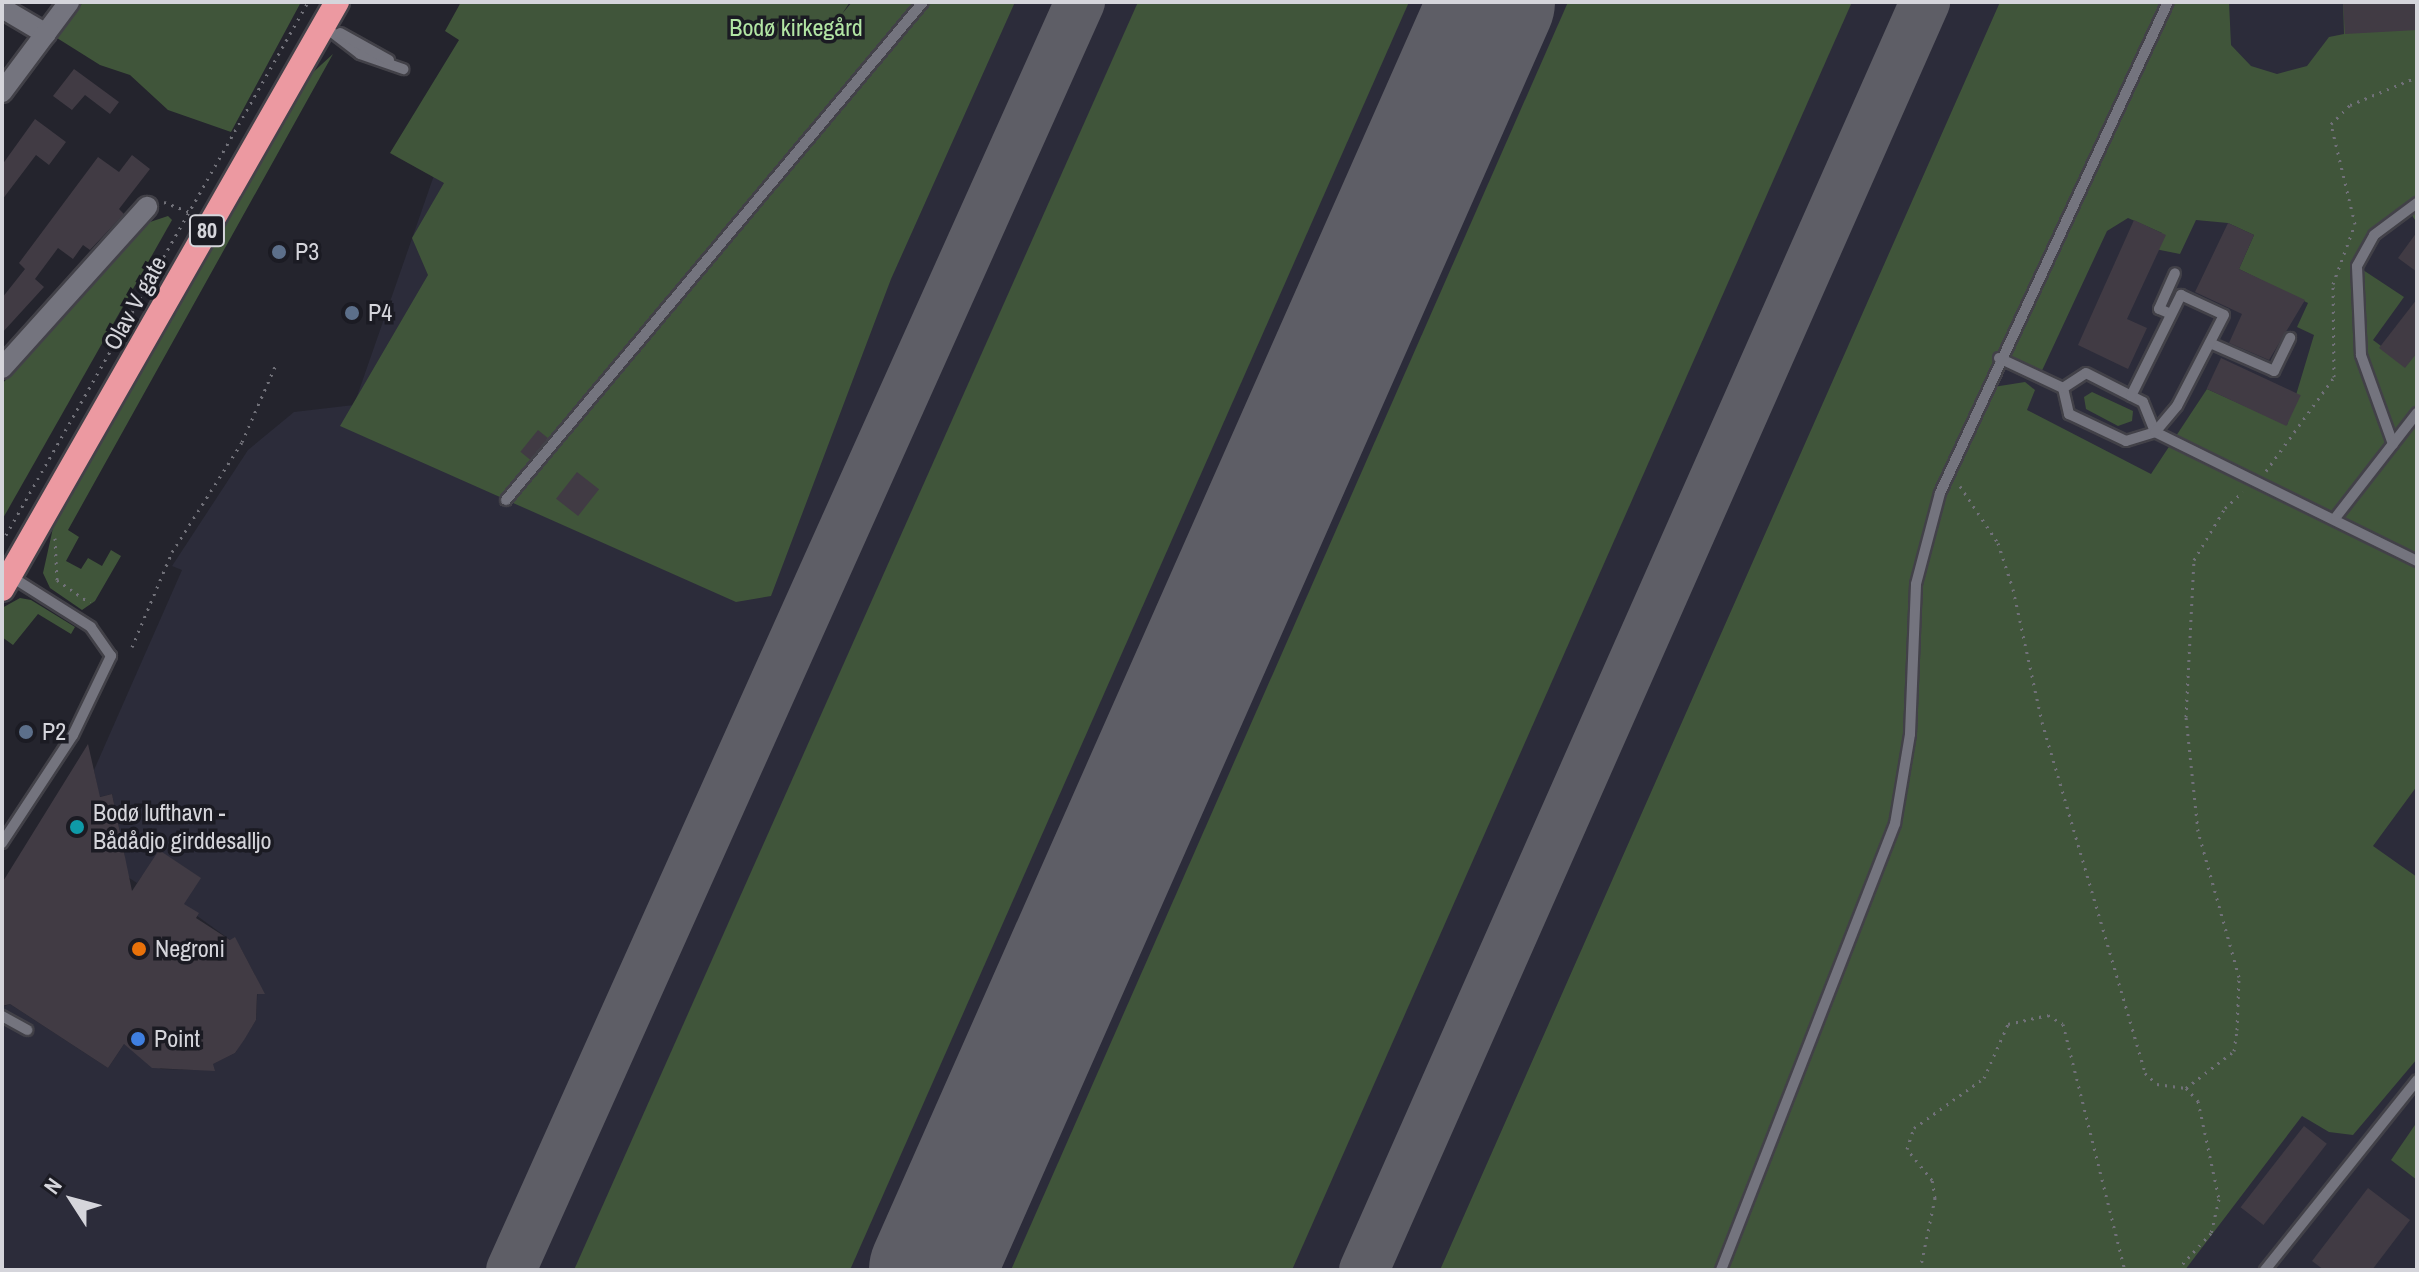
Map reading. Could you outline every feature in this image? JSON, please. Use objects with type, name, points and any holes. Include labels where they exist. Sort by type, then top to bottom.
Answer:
[{"type":"highway","name":"Olav V gate","points":[[6,583],[337,2]]},
{"type":"street","points":[[2,92],[69,2]]},
{"type":"street","points":[[2,8],[46,34]]},
{"type":"street","points":[[2,368],[147,207]]},
{"type":"lane","points":[[506,500],[923,2]]},
{"type":"lane","points":[[1721,1270],[1895,824],[1910,734],[1916,584],[1947,475],[1999,358],[2168,2]]},
{"type":"lane","points":[[323,26],[366,44],[403,69],[360,54],[323,26]]},
{"type":"lane","points":[[2393,444],[2361,355],[2357,266],[2374,235],[2417,203]]},
{"type":"lane","points":[[2171,314],[2159,309],[2175,273]]},
{"type":"lane","points":[[2063,388],[2069,414],[2126,441],[2155,432],[2177,406],[2224,315],[2181,295],[2131,396]]},
{"type":"lane","points":[[2210,343],[2274,371],[2290,338]]},
{"type":"lane","points":[[1999,358],[2063,388]]},
{"type":"lane","points":[[2063,388],[2086,373],[2143,402],[2155,432],[2336,517],[2417,561]]},
{"type":"lane","points":[[2336,517],[2417,413]]},
{"type":"lane","points":[[2,843],[73,735],[111,656],[91,627],[6,583]]},
{"type":"lane","points":[[2,1016],[27,1030]]},
{"type":"lane","points":[[2265,1270],[2417,1080]]},
{"type":"path","points":[[2,542],[308,2]]},
{"type":"path","points":[[2186,1088],[2234,1051],[2239,977],[2190,789],[2186,717],[2194,560],[2225,508],[2258,480],[2334,377],[2333,284],[2355,224],[2331,124],[2350,105],[2417,77]]},
{"type":"path","points":[[147,207],[167,201],[190,212]]},
{"type":"path","points":[[132,647],[172,552],[242,442],[277,362]]},
{"type":"path","points":[[1947,475],[1967,491],[2002,554],[2042,722],[2145,1073],[2157,1084],[2186,1088],[2198,1101],[2219,1199],[2211,1233],[2177,1270]]},
{"type":"path","points":[[50,533],[56,539],[57,580],[90,603]]},
{"type":"path","points":[[1920,1270],[1935,1198],[1932,1180],[1907,1149],[1914,1128],[1984,1078],[2008,1024],[2034,1015],[2063,1024],[2125,1270]]},
{"type":"shaded area","name":"Bodø lufthavn - Bådådjo girddesalljo","points":[[852,2],[2417,2],[2417,1270],[2,1270],[2,1007],[10,1004],[108,1068],[124,1044],[161,1069],[200,1070],[235,1053],[256,1020],[258,981],[240,947],[142,876],[137,883],[120,872],[125,857],[112,794],[99,797],[94,770],[182,570],[172,566],[248,450],[294,412],[354,405],[493,6],[799,66]]},
{"type":"green space","points":[[83,2],[301,2],[231,132],[168,110],[130,75],[100,65],[57,38]]},
{"type":"green space","name":"Bodø kirkegård","points":[[461,2],[850,2],[842,14],[852,2],[1015,2],[891,279],[771,596],[736,602],[340,426],[428,275],[412,238],[444,183],[390,153],[459,40],[445,31]]},
{"type":"green space","points":[[1138,2],[1409,2],[850,1270],[574,1270]]},
{"type":"green space","points":[[1568,2],[1852,2],[1292,1270],[1011,1270]]},
{"type":"green space","points":[[2000,2],[2229,2],[2231,45],[2251,66],[2277,74],[2307,66],[2329,37],[2344,34],[2343,2],[2417,2],[2417,223],[2407,208],[2374,235],[2357,266],[2404,297],[2373,340],[2404,363],[2417,345],[2417,786],[2373,846],[2417,877],[2417,1059],[2353,1135],[2329,1132],[2302,1116],[2185,1270],[1440,1270]],"holes":[[[2128,218],[2162,233],[2155,249],[2180,254],[2196,220],[2228,223],[2254,235],[2239,269],[2308,303],[2297,327],[2314,335],[2287,425],[2207,389],[2151,474],[2027,410],[2035,390],[2025,382],[1987,388],[2000,358],[2039,377],[2107,231]]]},
{"type":"green space","points":[[333,54],[68,530],[79,537],[66,561],[81,569],[88,558],[102,566],[111,550],[121,556],[95,601],[82,610],[50,588],[43,573],[53,528],[310,75]]},
{"type":"green space","points":[[168,216],[172,220],[2,520],[2,384],[147,223]]},
{"type":"green space","points":[[2092,392],[2133,411],[2132,421],[2118,426],[2086,409],[2084,397]]},
{"type":"green space","points":[[20,598],[31,600],[75,627],[71,634],[38,614],[13,645],[2,637],[2,608]]},
{"type":"green space","points":[[2417,1122],[2417,1180],[2391,1160]]},
{"type":"building","points":[[2343,2],[2417,2],[2417,30],[2345,34]]},
{"type":"building","points":[[74,69],[119,102],[110,114],[85,95],[72,110],[53,96]]},
{"type":"building","points":[[35,119],[66,142],[49,165],[36,155],[2,200],[2,165]]},
{"type":"building","points":[[132,155],[150,169],[119,209],[124,214],[90,250],[83,245],[73,259],[58,248],[35,279],[44,287],[2,333],[2,298],[25,269],[19,263],[98,157],[119,172]]},
{"type":"building","points":[[2134,220],[2166,235],[2127,319],[2147,328],[2128,369],[2078,345]]},
{"type":"building","points":[[2228,223],[2254,235],[2239,269],[2305,300],[2269,360],[2229,343],[2242,314],[2195,292]]},
{"type":"building","points":[[2417,232],[2417,272],[2398,258]]},
{"type":"building","points":[[2417,299],[2417,353],[2405,368],[2379,348]]},
{"type":"building","points":[[2221,358],[2301,395],[2286,426],[2207,389]]},
{"type":"building","points":[[538,430],[548,438],[530,460],[520,452]]},
{"type":"building","points":[[577,472],[599,489],[578,516],[556,499]]},
{"type":"building","name":"Bodø lufthavn - Bådådjo girddesalljo","points":[[88,744],[100,797],[112,794],[132,891],[159,850],[201,878],[184,904],[199,913],[196,918],[230,940],[235,937],[265,994],[257,994],[256,1020],[244,1040],[235,1053],[213,1064],[215,1071],[152,1068],[124,1044],[108,1068],[10,1004],[2,1006],[2,883]]},
{"type":"building","points":[[2304,1126],[2327,1144],[2263,1225],[2241,1207]]},
{"type":"building","points":[[2368,1188],[2410,1220],[2372,1270],[2324,1270],[2312,1261]]},
{"type":"taxiway","points":[[511,1270],[1080,2]]},
{"type":"taxiway","points":[[1364,1270],[1925,2]]},
{"type":"runway","points":[[932,1270],[1492,2]]},
{"type":"place","name":"P3","points":[[279,252]]},
{"type":"place","name":"P4","points":[[352,313]]},
{"type":"place","name":"P2","points":[[26,732]]},
{"type":"place","name":"Bodø lufthavn - Bådådjo girddesalljo","points":[[77,827]]},
{"type":"place","name":"Negroni","points":[[139,949]]},
{"type":"place","name":"Point","points":[[138,1039]]}]
